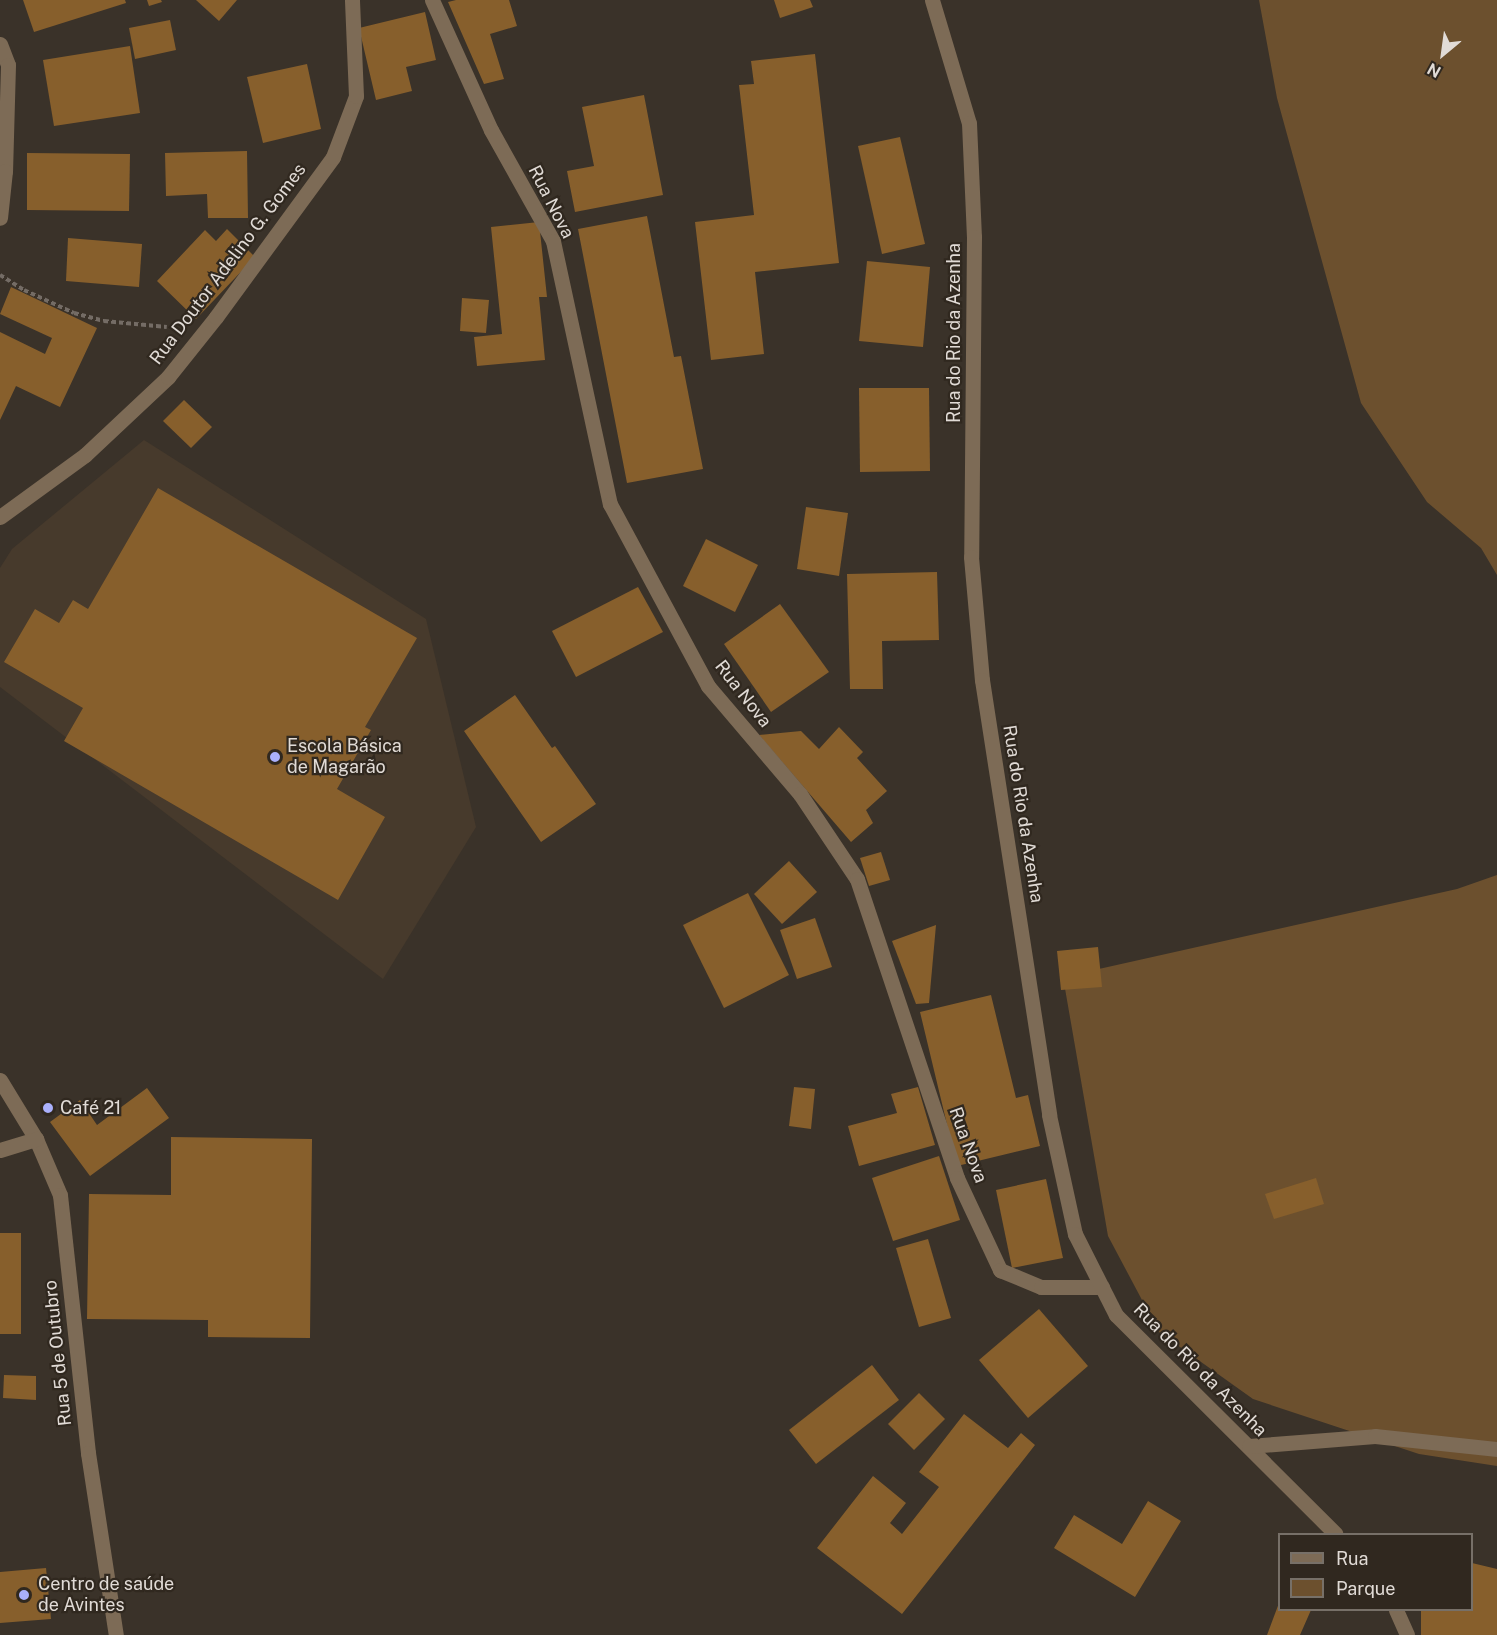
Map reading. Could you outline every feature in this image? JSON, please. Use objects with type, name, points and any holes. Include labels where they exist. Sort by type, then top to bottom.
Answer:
[{"type":"street","name":"Rua Doutor Adelino G. Gomes","points":[[0,517],[85,455],[168,377],[216,317],[333,157],[356,96],[352,0]]},
{"type":"street","name":"Rua Nova","points":[[432,0],[491,130],[553,241],[610,504],[708,686],[800,794],[857,879],[957,1178],[1000,1270],[1041,1287],[1102,1287]]},
{"type":"street","name":"Rua do Rio da Azenha","points":[[932,0],[969,123],[974,237],[972,557],[982,680],[1048,1115],[1075,1234],[1116,1315],[1335,1533]]},
{"type":"street","points":[[0,44],[8,65],[0,218]]},
{"type":"street","name":"Rua 5 de Outubro","points":[[0,1080],[36,1139],[60,1195],[88,1453],[116,1635]]},
{"type":"street","points":[[0,1150],[36,1139]]},
{"type":"street","points":[[1249,1446],[1376,1436],[1497,1449]]},
{"type":"street","points":[[1396,1611],[1407,1635]]},
{"type":"path","points":[[0,275],[24,290],[74,313],[104,321],[141,326],[190,328],[216,317]]},
{"type":"shaded area","name":"Escola Básica de Magarão","points":[[144,440],[426,619],[476,827],[383,979],[0,687],[0,568],[12,549]]},
{"type":"green space","points":[[1259,0],[1497,0],[1497,575],[1481,548],[1427,502],[1361,403],[1277,98]]},
{"type":"green space","points":[[1497,875],[1497,1466],[1419,1454],[1253,1399],[1159,1332],[1108,1236],[1063,977],[1457,889]]},
{"type":"building","points":[[23,0],[125,0],[126,3],[34,32]]},
{"type":"building","points":[[147,0],[161,0],[162,2],[149,6]]},
{"type":"building","points":[[196,0],[237,0],[219,21]]},
{"type":"building","points":[[509,0],[517,26],[490,34],[504,79],[484,84],[448,2]]},
{"type":"building","points":[[774,0],[810,0],[813,7],[780,18]]},
{"type":"building","points":[[425,12],[436,60],[406,67],[412,91],[376,100],[359,28]]},
{"type":"building","points":[[170,20],[176,50],[135,59],[129,28]]},
{"type":"building","points":[[130,46],[140,113],[54,126],[43,60]]},
{"type":"building","points":[[815,54],[839,263],[755,272],[764,354],[711,360],[695,222],[754,215],[739,85],[754,84],[751,61]]},
{"type":"building","points":[[307,64],[321,129],[263,143],[247,77]]},
{"type":"building","points":[[644,95],[663,195],[575,212],[567,171],[594,166],[582,107]]},
{"type":"building","points":[[900,137],[925,244],[882,254],[858,146]]},
{"type":"building","points":[[247,151],[248,218],[208,218],[207,194],[166,196],[165,153]]},
{"type":"building","points":[[27,153],[130,154],[129,211],[27,210]]},
{"type":"building","points":[[647,216],[674,357],[681,356],[703,469],[627,483],[578,229]]},
{"type":"building","points":[[539,222],[547,297],[539,297],[545,360],[477,366],[474,337],[502,334],[491,227]]},
{"type":"building","points":[[227,229],[255,257],[196,319],[157,281],[205,230],[216,241]]},
{"type":"building","points":[[68,238],[142,244],[139,287],[66,281]]},
{"type":"building","points":[[867,261],[930,267],[923,347],[859,341]]},
{"type":"building","points":[[11,287],[97,328],[60,407],[16,386],[0,420],[0,332],[45,354],[52,338],[0,314]]},
{"type":"building","points":[[462,298],[489,300],[486,333],[460,331]]},
{"type":"building","points":[[859,388],[929,388],[930,471],[860,472]]},
{"type":"building","points":[[184,400],[212,427],[191,448],[163,421]]},
{"type":"building","name":"Escola Básica de Magarão","points":[[158,488],[417,638],[365,727],[371,730],[337,789],[385,817],[338,900],[64,741],[83,708],[4,662],[35,609],[59,623],[73,600],[88,609]]},
{"type":"building","points":[[806,507],[848,513],[839,576],[797,569]]},
{"type":"building","points":[[706,539],[758,565],[735,612],[683,586]]},
{"type":"building","points":[[937,572],[939,640],[882,641],[883,689],[850,689],[847,574]]},
{"type":"building","points":[[638,587],[663,632],[576,677],[552,631]]},
{"type":"building","points":[[780,604],[829,672],[771,712],[724,644]]},
{"type":"building","points":[[515,695],[552,748],[555,746],[596,804],[541,842],[464,731]]},
{"type":"building","points":[[839,727],[863,752],[857,758],[887,791],[866,810],[873,823],[851,842],[759,735],[801,731],[819,749]]},
{"type":"building","points":[[881,852],[890,880],[869,886],[860,858]]},
{"type":"building","points":[[789,861],[817,892],[782,924],[754,894]]},
{"type":"building","points":[[748,893],[789,975],[724,1008],[683,925]]},
{"type":"building","points":[[815,918],[832,967],[797,979],[780,930]]},
{"type":"building","points":[[936,925],[929,1003],[916,1004],[892,941]]},
{"type":"building","points":[[1098,947],[1102,987],[1061,990],[1057,951]]},
{"type":"building","points":[[991,995],[1016,1098],[1028,1095],[1040,1146],[957,1166],[920,1012]]},
{"type":"building","points":[[794,1087],[815,1089],[811,1129],[789,1126]]},
{"type":"building","points":[[918,1087],[935,1145],[859,1166],[848,1126],[897,1113],[891,1094]]},
{"type":"building","points":[[147,1088],[169,1118],[90,1176],[50,1122],[80,1100],[97,1125]]},
{"type":"building","points":[[171,1137],[312,1139],[310,1338],[208,1337],[208,1320],[87,1319],[89,1194],[171,1195]]},
{"type":"building","points":[[939,1156],[960,1220],[893,1241],[872,1178]]},
{"type":"building","points":[[1316,1178],[1324,1204],[1274,1219],[1265,1194]]},
{"type":"building","points":[[1046,1179],[1063,1258],[1012,1268],[996,1190]]},
{"type":"building","points":[[0,1233],[21,1233],[21,1334],[0,1334]]},
{"type":"building","points":[[928,1239],[951,1318],[919,1327],[896,1248]]},
{"type":"building","points":[[1039,1309],[1088,1366],[1028,1418],[979,1360]]},
{"type":"building","points":[[872,1365],[899,1400],[816,1464],[789,1430]]},
{"type":"building","points":[[4,1375],[36,1376],[36,1400],[3,1398]]},
{"type":"building","points":[[919,1393],[945,1419],[914,1450],[888,1424]]},
{"type":"building","points":[[964,1414],[1008,1448],[1021,1433],[1035,1445],[902,1614],[817,1548],[873,1476],[906,1503],[890,1523],[902,1534],[939,1487],[919,1472]]},
{"type":"building","points":[[1148,1501],[1181,1521],[1135,1597],[1054,1548],[1074,1515],[1122,1544]]},
{"type":"building","points":[[1473,1563],[1497,1569],[1497,1635],[1421,1635],[1421,1611],[1473,1611]]},
{"type":"building","name":"Centro de saúde de Avintes","points":[[46,1568],[51,1619],[0,1623],[0,1572]]},
{"type":"building","points":[[1278,1606],[1278,1611],[1311,1611],[1300,1635],[1267,1635]]},
{"type":"place","name":"Escola Básica de Magarão","points":[[275,757]]},
{"type":"place","name":"Café 21","points":[[48,1108]]},
{"type":"place","name":"Centro de saúde de Avintes","points":[[24,1595]]}]
